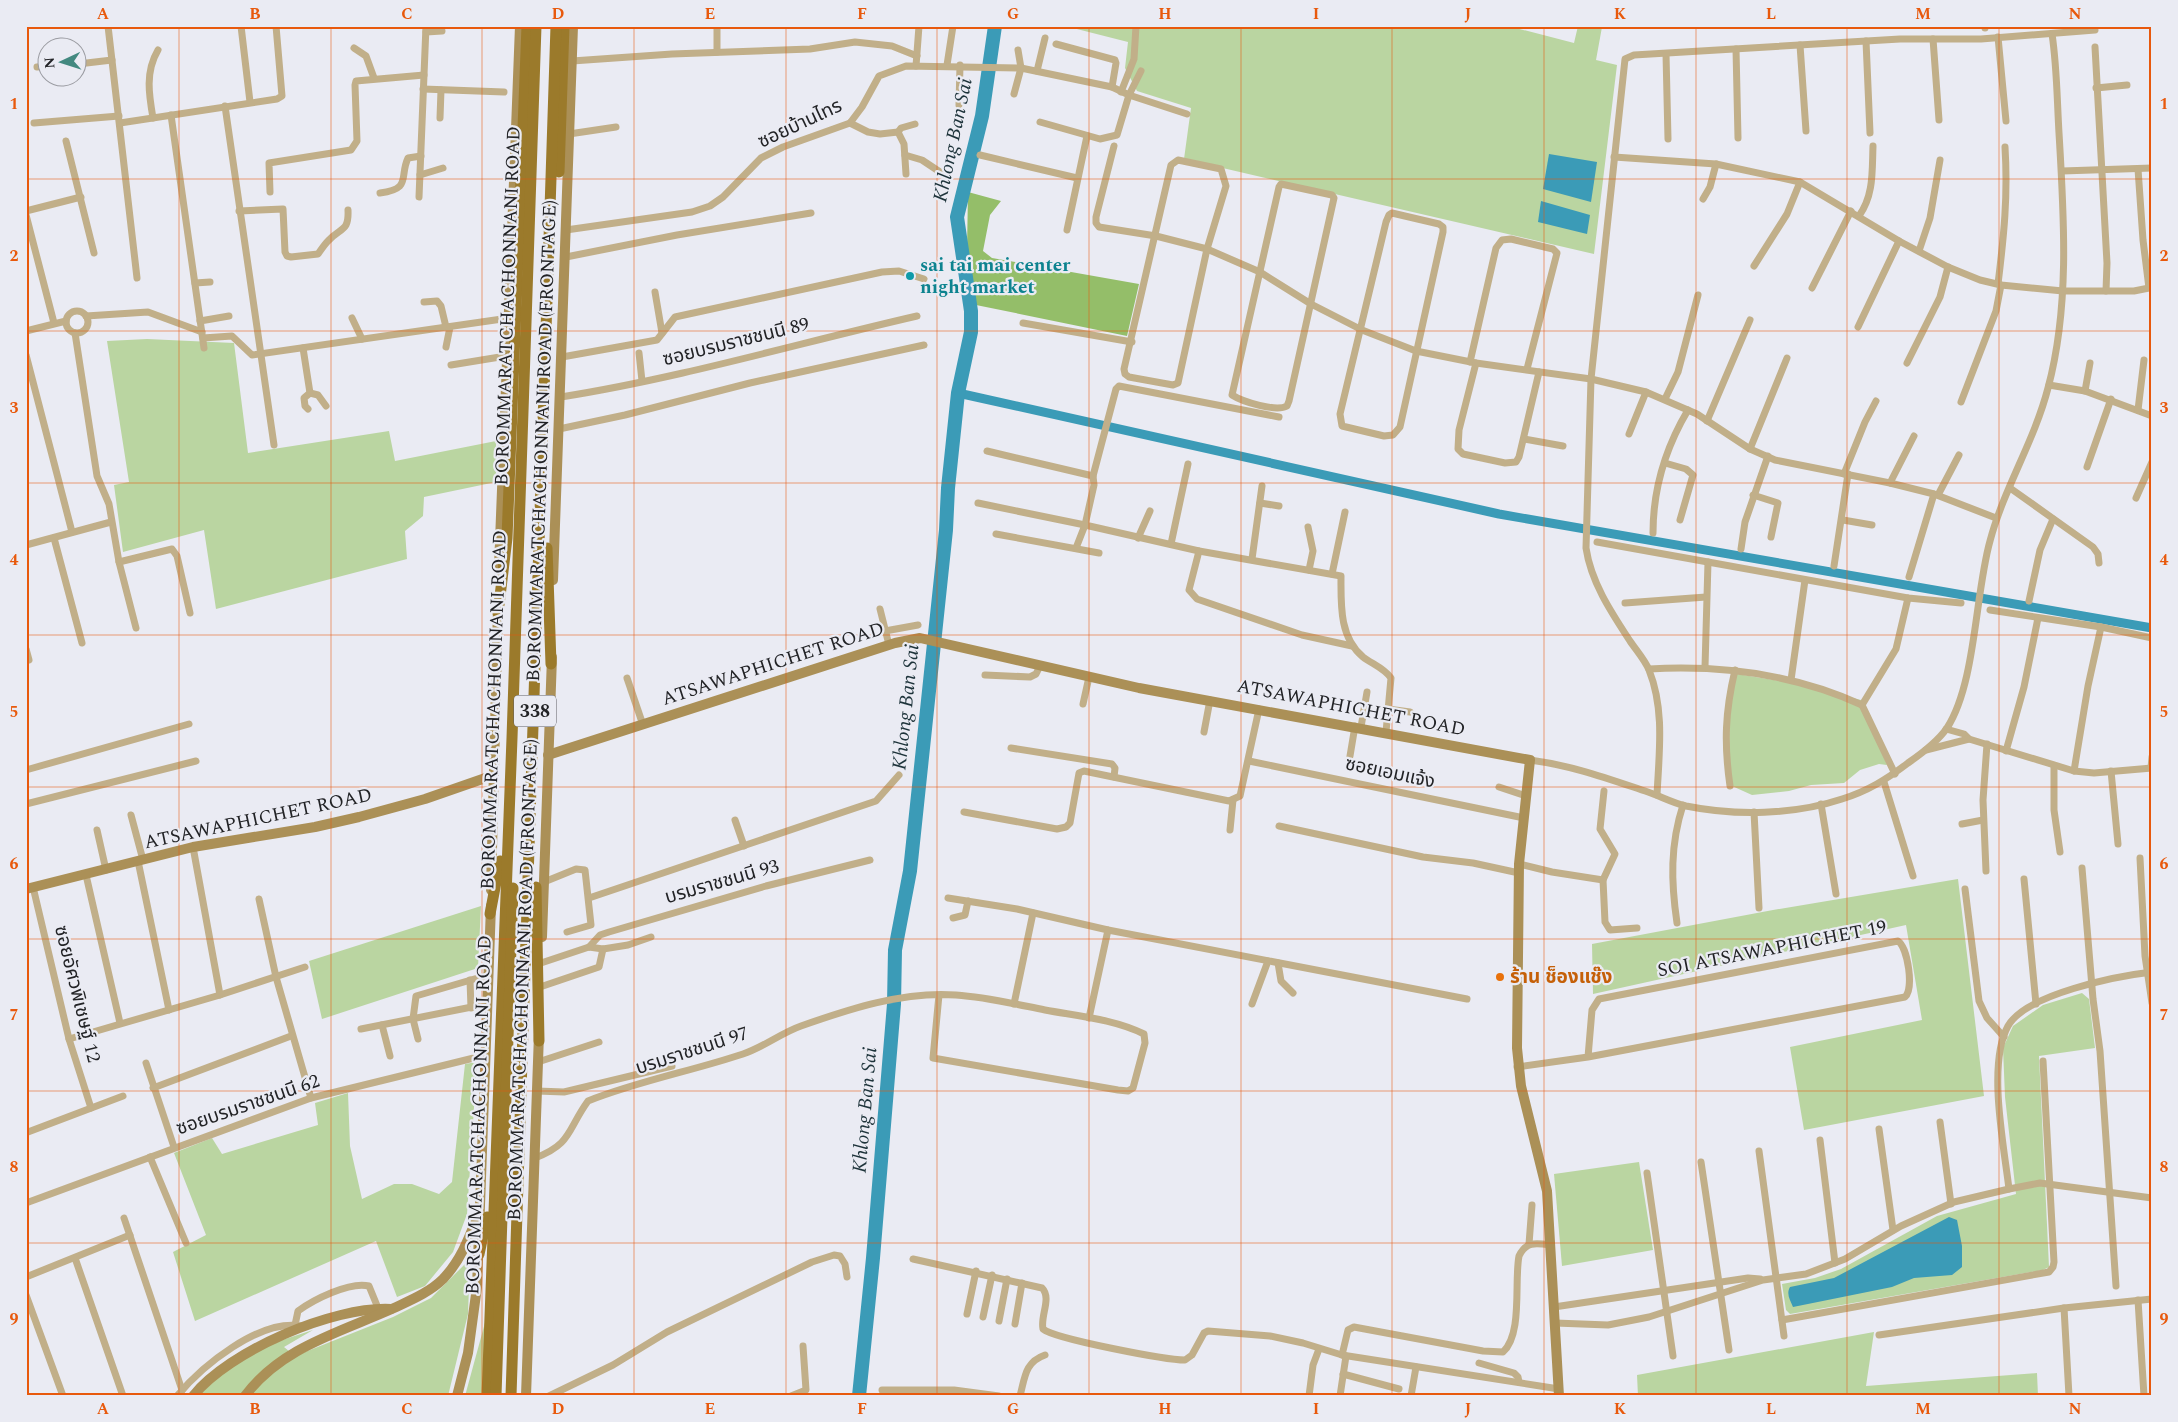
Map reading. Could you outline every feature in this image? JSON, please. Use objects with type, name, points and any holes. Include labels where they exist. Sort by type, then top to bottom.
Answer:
[{"type":"main road","name":"BOROMMARATCHACHONNANI ROAD (FRONTAGE)","points":[[458,1396],[474,1317],[479,1254],[506,356],[520,26]]},
{"type":"main road","points":[[498,613],[507,538],[527,26]]},
{"type":"main road","name":"BOROMMARATCHACHONNANI ROAD","points":[[487,1396],[536,26]]},
{"type":"main road","name":"338","points":[[496,1396],[541,26]]},
{"type":"main road","name":"338","points":[[506,1396],[531,707],[551,26]]},
{"type":"main road","name":"BOROMMARATCHACHONNANI ROAD","points":[[511,1396],[556,26]]},
{"type":"main road","points":[[551,664],[546,538],[564,26]]},
{"type":"main road","name":"BOROMMARATCHACHONNANI ROAD (FRONTAGE)","points":[[526,1396],[573,26]]},
{"type":"main road","name":"ATSAWAPHICHET ROAD","points":[[548,756],[889,645],[920,638],[1089,676],[1530,760]]},
{"type":"main road","points":[[1530,760],[1519,869],[1518,1067],[1544,1178],[1551,1245],[1559,1392]]},
{"type":"main road","name":"ATSAWAPHICHET ROAD","points":[[30,888],[193,847],[315,827],[359,817],[425,800],[494,775]]},
{"type":"main road","points":[[532,801],[534,805],[539,1041]]},
{"type":"main road","points":[[490,914],[508,821]]},
{"type":"main road","points":[[479,1254],[494,1171]]},
{"type":"main road","points":[[244,1396],[267,1371],[296,1350],[418,1297],[443,1279],[458,1259],[480,1209]]},
{"type":"main road","points":[[193,1396],[222,1369],[259,1345],[306,1327],[363,1310],[392,1309]]},
{"type":"street","points":[[108,26],[137,278]]},
{"type":"street","points":[[241,26],[250,102]]},
{"type":"street","points":[[34,123],[153,118],[277,99],[282,96],[276,26]]},
{"type":"street","points":[[716,26],[717,52]]},
{"type":"street","points":[[916,66],[919,26]]},
{"type":"street","points":[[947,65],[952,26]]},
{"type":"street","points":[[1121,92],[1134,59],[1136,26]]},
{"type":"street","points":[[419,197],[426,29],[442,31]]},
{"type":"street","points":[[1657,795],[1660,708],[1648,668],[1616,620],[1594,580],[1586,548],[1591,379],[1625,59],[1634,55],[1866,41],[1998,37],[2095,30]]},
{"type":"street","points":[[1530,760],[1562,764],[1683,805],[1754,812],[1840,800],[1884,782],[1924,750],[1946,729],[1963,687],[1975,625],[1982,572],[1996,518],[2039,422],[2049,385],[2063,291],[2062,172],[2052,34]]},
{"type":"street","points":[[1998,37],[2006,120]]},
{"type":"street","points":[[1037,70],[1045,38]]},
{"type":"street","points":[[1933,39],[1940,120]]},
{"type":"street","points":[[1866,41],[1870,133]]},
{"type":"street","points":[[572,61],[717,52],[810,49],[863,42],[892,46],[917,56]]},
{"type":"street","points":[[1056,44],[1114,60],[1116,63],[1112,87]]},
{"type":"street","points":[[1800,45],[1806,131]]},
{"type":"street","points":[[2094,47],[2107,263],[2106,290]]},
{"type":"street","points":[[354,48],[366,56],[374,78]]},
{"type":"street","points":[[1736,49],[1738,138]]},
{"type":"street","points":[[153,118],[149,77],[152,60],[158,50]]},
{"type":"street","points":[[1014,94],[1021,68],[1018,50]]},
{"type":"street","points":[[1666,54],[1668,139]]},
{"type":"street","points":[[88,63],[112,60]]},
{"type":"street","points":[[959,105],[960,65]]},
{"type":"street","name":"ซอยบ้านไทร","points":[[566,230],[692,212],[710,206],[723,197],[761,158],[783,147],[850,123],[862,107],[879,76],[897,68],[960,65],[1037,70],[1112,87],[1129,95],[1187,114]]},
{"type":"street","points":[[1040,122],[1100,139],[1117,135],[1129,95],[1141,70]]},
{"type":"street","points":[[270,192],[269,163],[350,150],[355,146],[357,141],[354,85],[356,81],[374,78],[424,76]]},
{"type":"street","points":[[2096,88],[2127,85]]},
{"type":"street","points":[[423,89],[504,92]]},
{"type":"street","points":[[440,118],[441,90]]},
{"type":"street","points":[[225,106],[274,445]]},
{"type":"street","points":[[172,115],[204,348]]},
{"type":"street","points":[[850,123],[868,132],[880,134],[898,132],[902,128],[915,124]]},
{"type":"street","points":[[569,134],[616,127]]},
{"type":"street","points":[[898,132],[904,144],[906,174]]},
{"type":"street","points":[[1067,230],[1087,136]]},
{"type":"street","points":[[66,141],[94,253]]},
{"type":"street","points":[[1114,146],[1096,224],[1099,227],[1156,236],[1208,250],[1260,272],[1311,304],[1362,330],[1416,350],[1473,363],[1591,379],[1646,392],[1688,410],[1750,448],[1768,456],[1804,467],[1890,483],[1936,495],[1996,518]]},
{"type":"street","points":[[1859,216],[1865,207],[1872,184],[1873,146]]},
{"type":"street","points":[[1961,402],[1990,330],[2000,284],[2008,188],[2004,147]]},
{"type":"street","points":[[905,155],[922,160],[940,172]]},
{"type":"street","points":[[980,155],[1077,178]]},
{"type":"street","points":[[380,193],[399,187],[404,181],[408,158],[421,156]]},
{"type":"street","points":[[1614,157],[1716,164],[1800,182],[1899,241],[1948,267],[1980,280],[2063,291],[2134,291],[2149,288],[2143,240],[2138,169]]},
{"type":"street","points":[[1178,160],[1221,169],[1226,186],[1208,250],[1178,383],[1165,384],[1129,377],[1124,374],[1156,236],[1174,161],[1178,160]]},
{"type":"street","points":[[1919,251],[1930,218],[1940,160]]},
{"type":"street","points":[[1703,199],[1710,187],[1716,164]]},
{"type":"street","points":[[420,175],[443,168]]},
{"type":"street","points":[[2062,172],[2152,168]]},
{"type":"street","points":[[1754,266],[1787,214],[1800,182]]},
{"type":"street","points":[[1285,185],[1332,195],[1334,202],[1287,406],[1278,408],[1237,398],[1232,395],[1232,388],[1260,272],[1279,187],[1285,185]]},
{"type":"street","points":[[54,323],[26,213],[81,197]]},
{"type":"street","points":[[239,211],[283,209],[285,252],[287,256],[291,257],[318,254],[328,241],[346,227],[348,223],[348,210]]},
{"type":"street","points":[[1812,288],[1851,211]]},
{"type":"street","points":[[566,257],[677,235],[811,212]]},
{"type":"street","points":[[1396,214],[1439,224],[1443,228],[1416,350],[1397,433],[1384,436],[1350,430],[1342,426],[1340,414],[1362,330],[1388,215],[1396,214]]},
{"type":"street","points":[[1528,369],[1557,253],[1553,249],[1510,239],[1502,240],[1496,248],[1459,430],[1458,449],[1463,454],[1512,463],[1516,462],[1524,439],[1539,372]]},
{"type":"street","points":[[1858,327],[1899,241]]},
{"type":"street","points":[[1907,363],[1940,297],[1948,267]]},
{"type":"street","points":[[562,357],[657,340],[663,335],[668,322],[675,317],[828,283],[882,272],[899,271],[924,279]]},
{"type":"street","points":[[195,283],[210,282]]},
{"type":"street","points":[[654,292],[663,335]]},
{"type":"street","points":[[1665,399],[1678,372],[1698,295]]},
{"type":"street","points":[[424,302],[437,301],[442,306],[448,327],[446,347]]},
{"type":"street","points":[[136,628],[119,562],[107,497],[97,476],[76,333],[67,327],[66,320],[68,314],[74,311],[81,312],[86,316],[148,312],[202,335],[232,336],[241,342],[248,353],[260,354],[509,318]]},
{"type":"street","points":[[76,333],[82,331],[87,326],[86,316]]},
{"type":"street","points":[[200,321],[229,316]]},
{"type":"street","name":"ซอยบรมราชชนนี 89","points":[[561,397],[642,382],[917,316]]},
{"type":"street","points":[[352,318],[362,339]]},
{"type":"street","points":[[26,331],[66,320]]},
{"type":"street","points":[[1707,421],[1750,320]]},
{"type":"street","points":[[1024,323],[1132,342]]},
{"type":"street","points":[[559,429],[924,345]]},
{"type":"street","points":[[303,348],[310,393]]},
{"type":"street","points":[[639,353],[642,382]]},
{"type":"street","points":[[26,355],[72,532]]},
{"type":"street","points":[[451,365],[506,356]]},
{"type":"street","points":[[1750,448],[1787,358]]},
{"type":"street","points":[[2138,410],[2144,360]]},
{"type":"street","points":[[2085,391],[2090,362]]},
{"type":"street","points":[[1076,548],[1085,525],[1094,485],[1092,476],[1116,389],[1119,386],[1126,385],[1279,417]]},
{"type":"street","points":[[2049,385],[2085,391],[2152,416]]},
{"type":"street","points":[[1629,434],[1646,392]]},
{"type":"street","points":[[310,393],[318,395],[326,406]]},
{"type":"street","points":[[308,409],[304,398],[310,393]]},
{"type":"street","points":[[2087,467],[2111,400]]},
{"type":"street","points":[[1834,566],[1843,520],[1846,474],[1865,422],[1876,401]]},
{"type":"street","points":[[1653,533],[1656,488],[1674,435],[1688,410]]},
{"type":"street","points":[[1890,483],[1914,436]]},
{"type":"street","points":[[1524,439],[1563,446]]},
{"type":"street","points":[[987,451],[1092,476]]},
{"type":"street","points":[[1909,577],[1936,495],[1959,455]]},
{"type":"street","points":[[1741,548],[1745,522],[1768,456]]},
{"type":"street","points":[[2136,498],[2152,462]]},
{"type":"street","points":[[1664,463],[1686,468],[1693,475],[1680,520]]},
{"type":"street","points":[[1171,544],[1188,464]]},
{"type":"street","points":[[1252,559],[1262,486]]},
{"type":"street","points":[[2010,488],[2093,547],[2098,554],[2099,563]]},
{"type":"street","points":[[1753,495],[1778,503],[1771,537]]},
{"type":"street","points":[[978,503],[1199,551],[1341,576],[1343,624],[1352,646],[1391,678],[1386,732]]},
{"type":"street","points":[[1260,503],[1279,506]]},
{"type":"street","points":[[1138,538],[1150,511]]},
{"type":"street","points":[[1332,574],[1345,512]]},
{"type":"street","points":[[2029,602],[2040,550],[2053,519]]},
{"type":"street","points":[[1843,520],[1872,525]]},
{"type":"street","points":[[26,545],[111,522]]},
{"type":"street","points":[[1308,527],[1312,551],[1309,570]]},
{"type":"street","points":[[996,534],[1099,553]]},
{"type":"street","points":[[54,538],[82,643]]},
{"type":"street","points":[[1597,542],[1908,598],[1961,603]]},
{"type":"street","points":[[119,562],[172,549],[177,556],[190,613]]},
{"type":"street","points":[[1199,551],[1189,590],[1198,599],[1302,635],[1352,646]]},
{"type":"street","points":[[1706,667],[1708,562]]},
{"type":"street","points":[[1791,680],[1805,580]]},
{"type":"street","points":[[1625,603],[1706,597]]},
{"type":"street","points":[[1862,705],[1896,649],[1908,598]]},
{"type":"street","points":[[880,609],[889,645]]},
{"type":"street","points":[[1990,610],[2101,627],[2152,638]]},
{"type":"street","points":[[2006,751],[2024,687],[2038,618]]},
{"type":"street","points":[[886,631],[918,625]]},
{"type":"street","points":[[2074,771],[2088,686],[2101,627]]},
{"type":"street","points":[[26,649],[29,660]]},
{"type":"street","points":[[985,675],[1030,677],[1036,674],[1040,666]]},
{"type":"street","points":[[1648,668],[1706,667],[1735,670],[1791,680],[1833,692],[1862,705],[1895,774]]},
{"type":"street","points":[[1730,786],[1725,749],[1726,724],[1735,670]]},
{"type":"street","points":[[1083,704],[1089,676]]},
{"type":"street","points":[[627,678],[643,725]]},
{"type":"street","points":[[1350,756],[1367,692]]},
{"type":"street","points":[[1204,732],[1210,700]]},
{"type":"street","points":[[964,812],[1057,829],[1066,827],[1070,823],[1079,773],[1092,772],[1233,800],[1240,796],[1260,709]]},
{"type":"street","points":[[1388,709],[1410,712]]},
{"type":"street","points":[[26,770],[189,724]]},
{"type":"street","points":[[1946,729],[1964,734],[1969,739]]},
{"type":"street","points":[[1924,750],[1969,739],[2074,771],[2151,768],[2152,757]]},
{"type":"street","points":[[1986,871],[1983,820],[1987,744]]},
{"type":"street","points":[[1011,748],[1112,764],[1115,768],[1114,777]]},
{"type":"street","points":[[26,804],[196,761]]},
{"type":"street","name":"ซอยเอมแจ้ง","points":[[1249,761],[1524,818]]},
{"type":"street","points":[[2054,766],[2054,810],[2060,852]]},
{"type":"street","points":[[2112,771],[2118,844]]},
{"type":"street","points":[[589,898],[876,801],[899,775]]},
{"type":"street","points":[[1884,782],[1914,876]]},
{"type":"street","points":[[1499,787],[1526,796]]},
{"type":"street","points":[[1604,791],[1600,829],[1615,854],[1602,880],[1607,928],[1616,931],[1637,928]]},
{"type":"street","points":[[1230,830],[1233,800]]},
{"type":"street","points":[[1821,804],[1836,894]]},
{"type":"street","points":[[1677,923],[1673,889],[1672,850],[1683,805]]},
{"type":"street","points":[[1754,812],[1759,908]]},
{"type":"street","points":[[131,815],[169,1010]]},
{"type":"street","points":[[735,820],[744,846]]},
{"type":"street","points":[[1962,824],[1983,820]]},
{"type":"street","points":[[1279,826],[1431,859],[1552,872],[1602,880]]},
{"type":"street","points":[[97,830],[106,870]]},
{"type":"street","points":[[193,847],[220,995]]},
{"type":"street","points":[[2140,858],[2152,1003]]},
{"type":"street","name":"บรมราชชนนี 93","points":[[590,947],[600,935],[609,932],[766,886],[870,860]]},
{"type":"street","points":[[544,882],[581,868],[585,870],[591,925],[567,932]]},
{"type":"street","points":[[2082,868],[2091,983],[2100,1051],[2116,1286]]},
{"type":"street","points":[[86,875],[120,1022]]},
{"type":"street","points":[[2024,879],[2036,1004]]},
{"type":"street","name":"ซอยอัศวพิเชษฐ์ 12","points":[[30,888],[69,1039],[91,1108]]},
{"type":"street","points":[[1965,889],[1980,1001],[1987,1018],[2004,1036]]},
{"type":"street","points":[[948,898],[1033,913],[1108,930],[1467,999]]},
{"type":"street","points":[[259,899],[291,1036],[311,1098]]},
{"type":"street","points":[[953,918],[965,915],[968,901]]},
{"type":"street","points":[[1014,1004],[1033,913]]},
{"type":"street","points":[[1090,1018],[1108,930]]},
{"type":"street","points":[[541,963],[590,947],[603,949],[628,945],[651,937]]},
{"type":"street","name":"SOI ATSAWAPHICHET 19","points":[[1518,1067],[1588,1058],[1905,998],[1910,989],[1910,980],[1904,950],[1898,942],[1599,1000],[1592,1010],[1588,1058]]},
{"type":"street","points":[[540,987],[599,967],[603,949]]},
{"type":"street","points":[[1252,1004],[1268,961]]},
{"type":"street","points":[[1278,963],[1281,981],[1293,993]]},
{"type":"street","points":[[69,1039],[120,1022],[220,995],[305,967]]},
{"type":"street","points":[[2009,1189],[1998,1072],[2000,1048],[2008,1025],[2022,1012],[2036,1004],[2091,983],[2150,972]]},
{"type":"street","points":[[418,1039],[413,1019],[416,996],[488,975]]},
{"type":"street","points":[[470,980],[471,1008]]},
{"type":"street","name":"บรมราชชนนี 97","points":[[535,1158],[558,1147],[588,1101],[745,1053],[800,1026],[881,1001],[900,998],[939,995],[956,995],[1090,1018],[1144,1034],[1145,1043],[1133,1088],[1128,1091],[1118,1090],[933,1058],[939,995]]},
{"type":"street","points":[[361,1029],[487,1004]]},
{"type":"street","points":[[382,1025],[390,1056]]},
{"type":"street","points":[[153,1088],[291,1036]]},
{"type":"street","points":[[538,1062],[599,1042]]},
{"type":"street","name":"ซอยบรมราชชนนี 62","points":[[26,1203],[311,1098],[486,1055]]},
{"type":"street","points":[[1782,1320],[2049,1272],[2054,1267],[2054,1262],[2043,1061]]},
{"type":"street","points":[[146,1063],[174,1147]]},
{"type":"street","points":[[537,1091],[564,1092],[672,1066]]},
{"type":"street","points":[[28,1132],[123,1096]]},
{"type":"street","points":[[1940,1122],[1952,1204]]},
{"type":"street","points":[[1879,1129],[1893,1230]]},
{"type":"street","points":[[1820,1140],[1835,1263]]},
{"type":"street","points":[[1759,1151],[1784,1336]]},
{"type":"street","points":[[150,1157],[186,1243]]},
{"type":"street","points":[[1701,1162],[1728,1350]]},
{"type":"street","points":[[1647,1173],[1673,1356]]},
{"type":"street","points":[[1555,1323],[1608,1325],[1649,1317],[1763,1280],[1806,1274],[1835,1263],[1893,1230],[1952,1204],[2009,1189],[2040,1184],[2152,1198]]},
{"type":"street","points":[[1529,1244],[1532,1205]]},
{"type":"street","points":[[124,1218],[180,1393],[200,1372],[233,1347],[275,1328],[295,1325],[306,1327]]},
{"type":"street","points":[[26,1277],[130,1235]]},
{"type":"street","points":[[1340,1396],[1348,1330],[1354,1327],[1483,1351],[1503,1352],[1508,1346],[1516,1315],[1519,1256],[1523,1248],[1529,1244],[1551,1245]]},
{"type":"street","points":[[549,1396],[613,1365],[667,1332],[812,1262],[834,1255],[840,1256],[845,1264],[847,1277]]},
{"type":"street","points":[[75,1258],[123,1396]]},
{"type":"street","points":[[913,1259],[976,1271],[1042,1288],[1046,1293],[1043,1329],[1078,1341],[1180,1360],[1190,1358],[1200,1336],[1208,1331],[1270,1336],[1304,1343],[1344,1355],[1519,1382],[1559,1392]]},
{"type":"street","points":[[967,1314],[976,1271]]},
{"type":"street","points":[[983,1317],[992,1275]]},
{"type":"street","points":[[1554,1307],[1748,1278],[1763,1280]]},
{"type":"street","points":[[999,1321],[1007,1279]]},
{"type":"street","points":[[1014,1324],[1022,1283]]},
{"type":"street","points":[[295,1325],[298,1311],[315,1299],[360,1285],[369,1286],[372,1289],[378,1308]]},
{"type":"street","points":[[26,1294],[63,1396]]},
{"type":"street","points":[[1879,1335],[2064,1308],[2152,1299]]},
{"type":"street","points":[[2138,1300],[2144,1396]]},
{"type":"street","points":[[2064,1308],[2069,1396]]},
{"type":"street","points":[[791,1396],[806,1390],[803,1346]]},
{"type":"street","points":[[1309,1396],[1314,1365],[1319,1349]]},
{"type":"street","points":[[1020,1396],[1027,1368],[1036,1358],[1045,1355]]},
{"type":"street","points":[[1479,1363],[1514,1373],[1518,1377],[1519,1382]]},
{"type":"street","points":[[1411,1396],[1416,1367]]},
{"type":"street","points":[[1343,1374],[1399,1389]]},
{"type":"street","points":[[882,1390],[954,1390],[999,1396]]},
{"type":"green space","points":[[1065,26],[1508,26],[1574,43],[1578,26],[1602,27],[1596,60],[1617,65],[1594,254],[1184,159],[1191,108],[1137,91],[1125,68],[1128,42]]},
{"type":"green space","points":[[968,192],[1001,201],[990,215],[983,251],[992,258],[1139,284],[1127,336],[976,305],[967,250]]},
{"type":"green space","points":[[147,339],[234,343],[248,453],[389,431],[395,461],[496,441],[496,482],[424,497],[423,516],[405,531],[407,559],[216,609],[204,530],[123,552],[114,485],[129,482],[107,341]]},
{"type":"green space","points":[[1737,674],[1793,683],[1861,700],[1887,765],[1879,764],[1860,770],[1844,783],[1811,785],[1789,791],[1752,795],[1732,786],[1729,729],[1731,702]]},
{"type":"green space","points":[[1958,879],[1984,1096],[1804,1130],[1790,1047],[1922,1020],[1906,925],[1593,994],[1592,944],[1773,910]]},
{"type":"green space","points":[[481,906],[478,968],[322,1019],[309,961]]},
{"type":"green space","points":[[2082,993],[2089,999],[2095,1048],[2039,1056],[2049,1267],[2043,1270],[1790,1314],[1786,1310],[1782,1284],[1815,1278],[1841,1269],[1937,1216],[2016,1194],[2005,1097],[2003,1048],[2013,1026],[2043,1005]]},
{"type":"green space","points":[[477,1062],[467,1214],[453,1252],[425,1286],[397,1297],[376,1241],[195,1321],[173,1252],[206,1235],[174,1153],[212,1138],[222,1154],[318,1125],[315,1103],[348,1093],[350,1146],[362,1199],[394,1184],[412,1184],[439,1194],[452,1182],[465,1064]]},
{"type":"green space","points":[[1639,1162],[1653,1250],[1562,1266],[1554,1174]]},
{"type":"green space","points":[[470,1259],[468,1314],[448,1396],[198,1396],[235,1362],[276,1342],[313,1330],[284,1347],[295,1356],[393,1317],[431,1298]]},
{"type":"green space","points":[[486,1319],[483,1396],[465,1396]]},
{"type":"green space","points":[[1874,1332],[1866,1386],[2037,1373],[2038,1396],[1638,1396],[1637,1375]]},
{"type":"water","points":[[1549,154],[1597,162],[1591,202],[1543,189]]},
{"type":"water","points":[[1541,201],[1590,215],[1587,234],[1538,222]]},
{"type":"water","points":[[1949,1217],[1957,1220],[1962,1246],[1962,1267],[1952,1275],[1914,1278],[1892,1287],[1793,1307],[1788,1295],[1790,1287],[1834,1278]]},
{"type":"waterway","name":"Khlong Ban Sai","points":[[859,1396],[873,1258],[894,1004],[895,950],[910,871],[946,530],[948,488],[958,393],[971,332],[971,311],[957,217],[982,116],[995,26]]},
{"type":"waterway","points":[[958,393],[1499,514],[2152,628]]},
{"type":"place","name":"sai tai mai center night market","points":[[910,276]]},
{"type":"place","name":"ร้าน ช็องแช๊ง","points":[[1500,977]]}]
